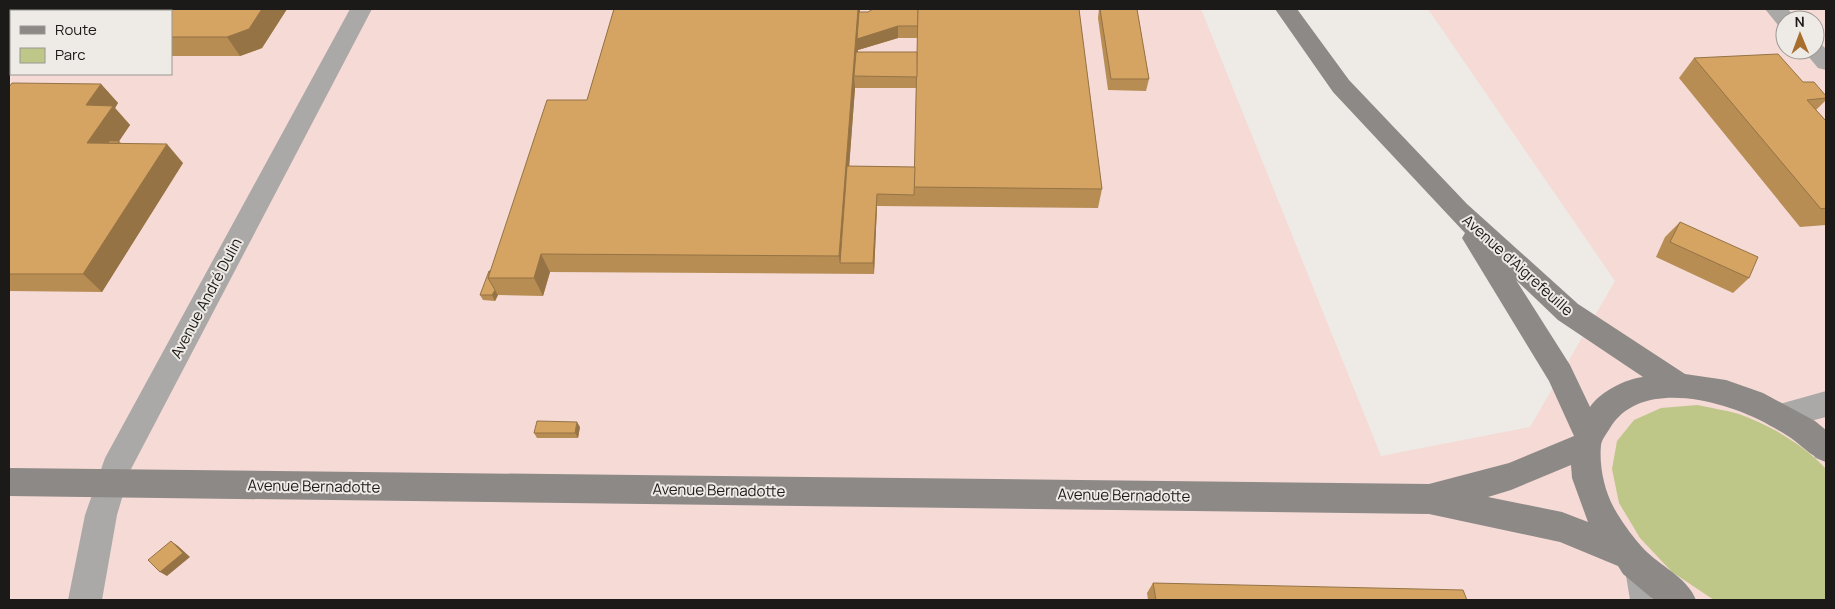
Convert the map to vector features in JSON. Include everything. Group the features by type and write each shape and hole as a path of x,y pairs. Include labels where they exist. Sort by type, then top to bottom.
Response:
{"street":[{"name":"Avenue André Dulin","path":"85,600 101,515 116,468 361,9"},
{"name":"Avenue d'Aigrefeuille","path":"1286,9 1342,86 1458,211 1568,312 1679,385"},
{"name":"Avenue d'Aigrefeuille","path":"1458,211 1560,374 1588,441"},
{"path":"1678,600 1631,559 1601,516 1587,478 1588,441 1607,407 1638,390 1679,385 1726,393 1753,402 1780,416 1804,430 1826,448"},
{"path":"1780,416 1826,404"},
{"name":"Avenue Bernadotte","path":"1429,499 1512,476 1588,441"},
{"name":"Avenue Bernadotte","path":"9,482 1429,499 1562,527 1631,559"}],"lane":[{"path":"1631,559 1641,600"}],"shaded area":[{"path":"9,9 1201,9 1381,456 1530,427 1615,281 1428,9 1826,9 1826,600 9,600"}],"green space":[{"path":"1697,405 1739,414 1763,424 1797,444 1826,469 1826,600 1714,600 1672,572 1640,538 1619,503 1612,469 1617,441 1634,420 1661,408"}],"building":[{"path":"262,9 249,29 227,37 172,37 172,10 99,10"},
{"path":"614,9 858,9 839,256 541,254 534,278 488,278 547,100 587,100"},
{"path":"873,9 918,9 918,26 898,26 857,39 859,12 868,12"},
{"path":"918,9 1079,9 1102,189 914,187"},
{"path":"1100,9 1137,9 1149,79 1111,79"},
{"path":"856,52 917,52 917,77 854,76"},
{"path":"1775,54 1775,60 1783,60 1803,82 1814,82 1826,96 1826,98 1807,100 1826,121 1826,208 1821,209 1694,58"},
{"path":"12,83 101,84 86,105 113,106 87,143 167,144 83,274 9,274 9,87"},
{"path":"109,141 119,141 118,143 108,143"},
{"path":"847,166 915,167 914,195 877,194 873,263 840,263"},
{"path":"1680,222 1758,257 1749,278 1670,242"},
{"path":"489,271 488,278 495,290 492,295 480,295"},
{"path":"537,421 577,422 575,433 534,433"},
{"path":"171,541 183,553 160,572 148,560"},
{"path":"1153,583 1463,590 1467,600 1156,600"}]}
